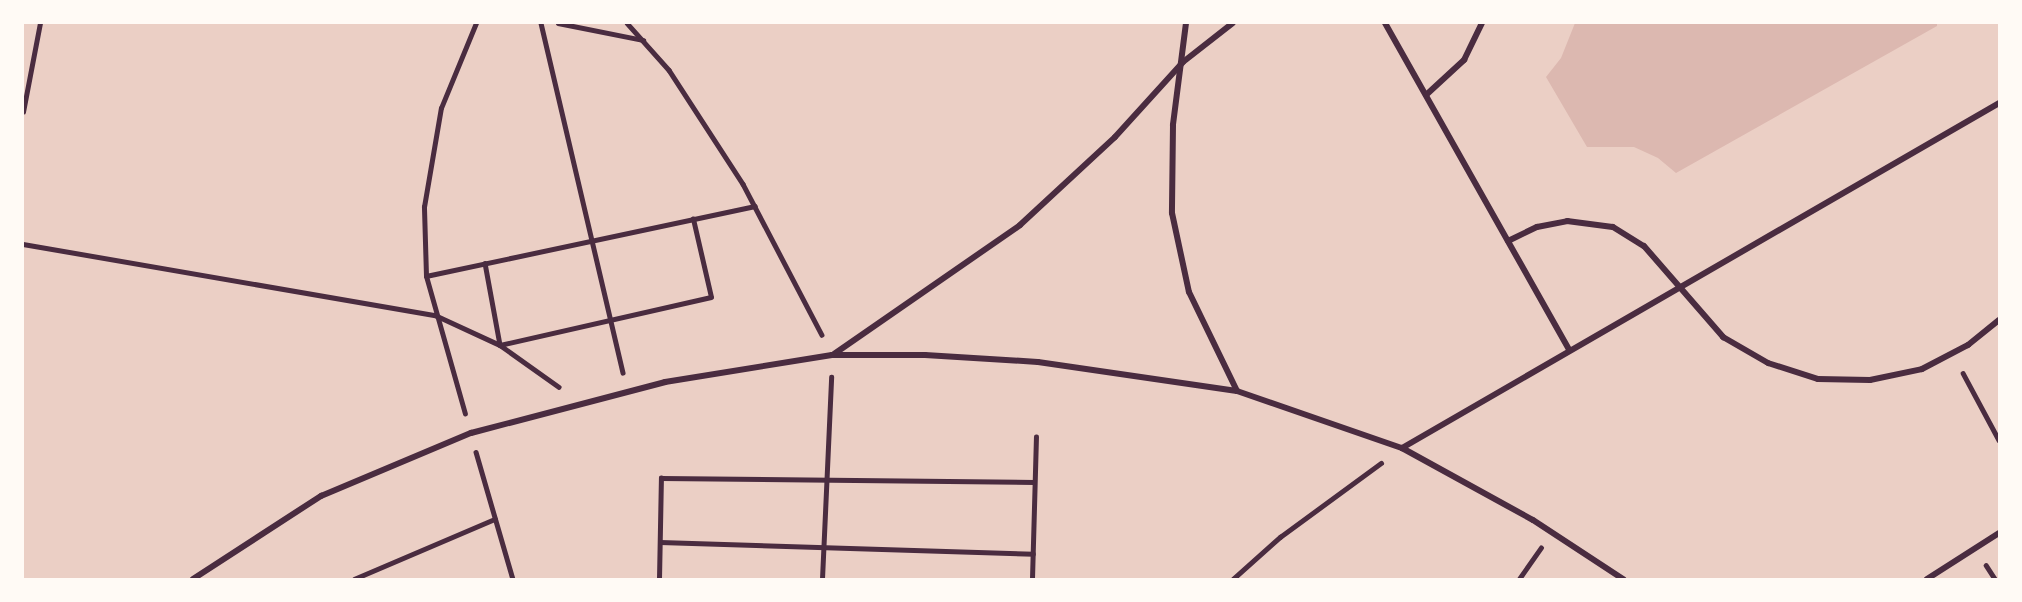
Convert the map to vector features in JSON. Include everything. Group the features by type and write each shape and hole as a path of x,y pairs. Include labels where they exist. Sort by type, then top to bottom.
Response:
{"street":[{"path":"1186,23 1173,125 1172,213 1189,292 1237,391"},
{"path":"832,355 1020,225 1090,162 1183,62 1233,23"},
{"path":"1385,23 1569,349"},
{"path":"1426,95 1464,60 1482,23"},
{"path":"1402,448 1569,349 1999,103"},
{"path":"1508,241 1550,224 1599,223 1644,246 1723,337 1752,356 1801,375 1853,381 1888,378 1954,355 1999,320"},
{"path":"193,579 321,496 471,433 627,391 832,355 1038,362 1237,391 1402,448 1552,532 1623,579"},
{"path":"1927,579 1999,533"}],"path":[{"path":"23,112 40,23"},
{"path":"476,23 450,78 428,171 426,276 435,316 513,579"},
{"path":"541,23 627,391"},
{"path":"558,23 644,40"},
{"path":"627,23 669,70 755,206 832,355 822,579"},
{"path":"426,276 755,206"},
{"path":"499,345 711,297 693,219"},
{"path":"23,244 435,316 499,345 547,376 573,404"},
{"path":"485,263 499,345"},
{"path":"1954,355 1999,440"},
{"path":"1032,579 1036,437"},
{"path":"1233,579 1280,537 1402,448"},
{"path":"659,579 661,478 1034,482"},
{"path":"354,579 495,519"},
{"path":"1519,579 1552,532"},
{"path":"660,542 1033,554"}],"shaded area":[{"path":"23,23 1999,23 1999,579 23,579"},
{"path":"1575,23 1937,23 1937,26 1676,173 1658,158 1634,147 1587,147 1546,77 1561,58"}]}
